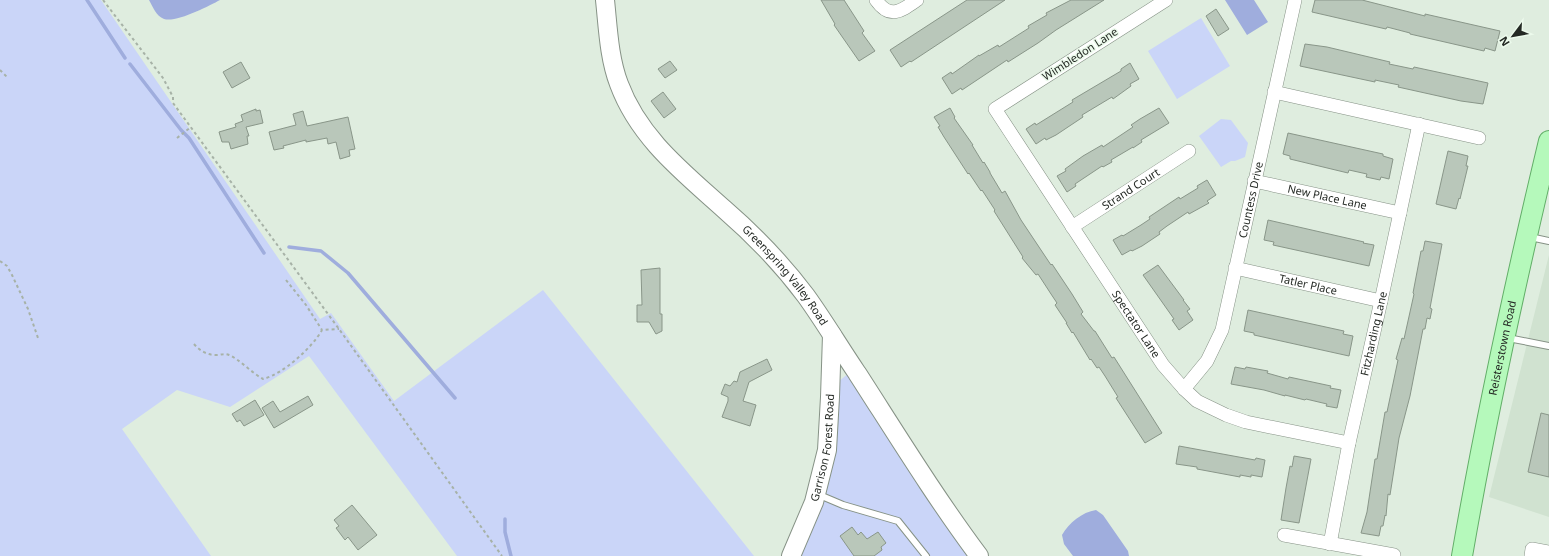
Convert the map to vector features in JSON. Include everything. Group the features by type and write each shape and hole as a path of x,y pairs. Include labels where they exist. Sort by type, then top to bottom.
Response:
{"main road":[{"name":"Greenspring Valley Road","path":"604,0 612,59 619,83 628,105 637,120 672,163 746,229 773,256 799,288 832,335 917,466 979,556"},
{"name":"Reisterstown Road","path":"1462,556 1474,483 1504,337 1549,141"},
{"name":"Garrison Forest Road","path":"791,556 816,494 827,450 832,335"}],"street":[{"path":"876,0 886,11 894,13 917,0"},
{"name":"Wimbledon Lane","path":"995,109 1166,0"},
{"name":"Countess Drive","path":"1184,389 1200,371 1222,330 1254,181 1296,0"},
{"path":"1274,92 1479,138"},
{"name":"Spectator Lane","path":"995,109 1163,365 1184,389 1197,401 1211,409 1239,419 1349,443"},
{"name":"Fitzharding Lane","path":"1330,544 1349,443 1419,124"},
{"name":"Strand Court","path":"1072,226 1189,151"},
{"name":"New Place Lane","path":"1254,181 1400,213"},
{"name":"Tatler Place","path":"1235,268 1381,301"},
{"path":"1284,535 1394,555"},
{"path":"1531,556 1532,549 1549,552"}],"lane":[{"path":"1526,236 1549,241"},
{"path":"1504,337 1549,346"},
{"path":"816,494 843,505 898,521 926,556"}],"path":[{"path":"103,0 163,78 173,96 173,102 339,329 502,556"},
{"path":"0,70 7,77"},
{"path":"177,138 191,127"},
{"path":"0,261 7,266 12,275 28,309 38,338"},
{"path":"286,280 306,304 322,330"},
{"path":"322,330 339,329"},
{"path":"194,344 200,351 216,355 227,354 263,379 274,376 309,348 322,330"}],"shaded area":[{"path":"0,0 101,0 320,319 331,313 394,401 543,290 754,556 457,556 309,356 230,407 177,390 122,429 211,556 0,556"},
{"path":"149,0 220,0 192,13 169,20 159,16"},
{"path":"1225,0 1254,0 1268,22 1247,35"},
{"path":"1201,18 1230,66 1177,99 1148,51"},
{"path":"1221,119 1231,120 1248,143 1245,157 1231,161 1221,167 1199,136"},
{"path":"1549,255 1549,517 1489,497"},
{"path":"849,373 971,556 797,556 838,382"},
{"path":"1096,510 1103,515 1128,551 1129,556 1073,556 1064,544 1062,535 1068,526 1086,513"}],"building":[{"path":"821,0 844,0 864,31 862,33 875,51 859,61 834,25 835,24"},
{"path":"967,0 1005,0 911,62 910,61 901,67 890,50"},
{"path":"1071,0 1104,0 1008,62 1007,60 962,90 961,88 952,94 942,78 951,72 952,74 979,55 998,45 999,47 1029,28 1028,26 1047,15 1046,13"},
{"path":"1315,0 1362,0 1425,16 1425,14 1500,31 1495,51 1485,48 1484,51 1410,34 1387,27 1386,29 1312,12"},
{"path":"1216,9 1229,29 1218,36 1206,16"},
{"path":"1305,44 1327,47 1390,62 1389,64 1413,69 1414,67 1488,83 1483,104 1461,101 1398,87 1399,85 1375,80 1375,82 1300,66"},
{"path":"670,61 677,70 665,78 658,69"},
{"path":"241,62 250,78 232,88 223,72"},
{"path":"1130,63 1139,79 1130,84 1131,86 1113,99 1112,97 1082,115 1083,117 1056,135 1046,140 1045,138 1036,144 1026,129 1035,123 1036,125 1073,102 1072,100 1121,71 1121,69"},
{"path":"663,92 676,109 664,118 651,101"},
{"path":"950,108 955,117 954,118 973,145 983,163 984,162 1002,193 1005,191 1021,220 1072,294 1083,312 1081,314 1095,331 1112,358 1114,357 1162,433 1145,443 1116,398 1118,397 1105,376 1099,367 1097,368 1091,359 1090,360 1073,332 1072,333 1055,305 1057,303 1038,274 1036,275 1022,258 1023,257 994,211 995,210 982,190 981,191 969,173 968,174 938,127 940,126 934,117"},
{"path":"1159,108 1169,123 1141,140 1142,142 1133,148 1111,160 1112,162 1103,167 1102,166 1075,184 1076,186 1067,192 1057,176 1066,171 1065,169 1083,156 1102,145 1103,147 1133,127 1131,125"},
{"path":"256,109 256,111 260,110 263,123 246,127 249,136 247,136 248,144 231,149 229,142 222,142 219,132 236,127 235,124 243,121 241,115"},
{"path":"303,111 307,126 348,117 355,149 349,150 350,156 340,159 336,142 328,144 327,138 306,142 306,140 274,150 269,132 296,125 293,114"},
{"path":"1288,133 1383,154 1383,156 1393,159 1389,179 1381,177 1380,180 1366,177 1367,174 1349,170 1348,173 1290,159 1290,156 1283,154"},
{"path":"1448,151 1468,156 1466,166 1468,166 1456,209 1436,204"},
{"path":"1207,180 1216,195 1207,201 1209,203 1189,214 1188,212 1167,226 1159,232 1160,234 1142,246 1122,255 1113,240 1141,225 1150,219 1149,217 1179,197 1180,199 1198,188 1197,186"},
{"path":"1268,220 1374,245 1369,266 1273,245 1274,242 1264,240"},
{"path":"1425,241 1442,244 1430,308 1432,309 1430,319 1427,318 1425,329 1423,329 1410,396 1399,438 1390,495 1388,494 1386,516 1385,515 1383,526 1381,526 1379,536 1361,533 1367,512 1375,459 1377,459 1385,412 1387,412 1398,360 1396,359 1402,338 1404,339 1414,294 1421,251 1423,251"},
{"path":"1158,265 1190,309 1187,311 1193,320 1179,330 1172,320 1174,319 1143,275"},
{"path":"660,268 660,314 662,314 662,331 656,334 649,322 637,322 637,305 642,305 641,270"},
{"path":"1248,310 1344,331 1343,334 1353,336 1349,356 1254,335 1254,333 1244,331"},
{"path":"767,359 772,370 749,382 743,401 756,405 750,426 722,417 728,401 728,397 721,394 725,384 730,386 734,381 737,382 740,372"},
{"path":"1235,367 1245,369 1246,367 1268,371 1267,373 1288,379 1289,377 1331,386 1330,388 1341,390 1337,408 1306,399 1231,384"},
{"path":"308,396 313,405 274,428 262,408 273,401 280,412"},
{"path":"255,400 264,415 244,426 240,420 237,422 232,414"},
{"path":"1541,413 1549,415 1549,477 1528,472"},
{"path":"1179,446 1255,460 1256,458 1265,460 1262,477 1240,475 1240,477 1197,469 1197,467 1176,464"},
{"path":"1294,456 1311,459 1299,523 1281,520 1290,466 1292,467"},
{"path":"352,505 377,535 358,550 348,537 345,540 336,528 339,526 334,520"},
{"path":"852,527 858,535 861,532 867,539 878,532 886,543 881,547 882,550 874,556 854,556 840,536"}],"waterway":[{"path":"87,0 125,58"},
{"path":"130,64 181,130 189,138 264,253"},
{"path":"289,247 321,251 348,273 455,398"},
{"path":"505,519 505,532 511,556"}]}
